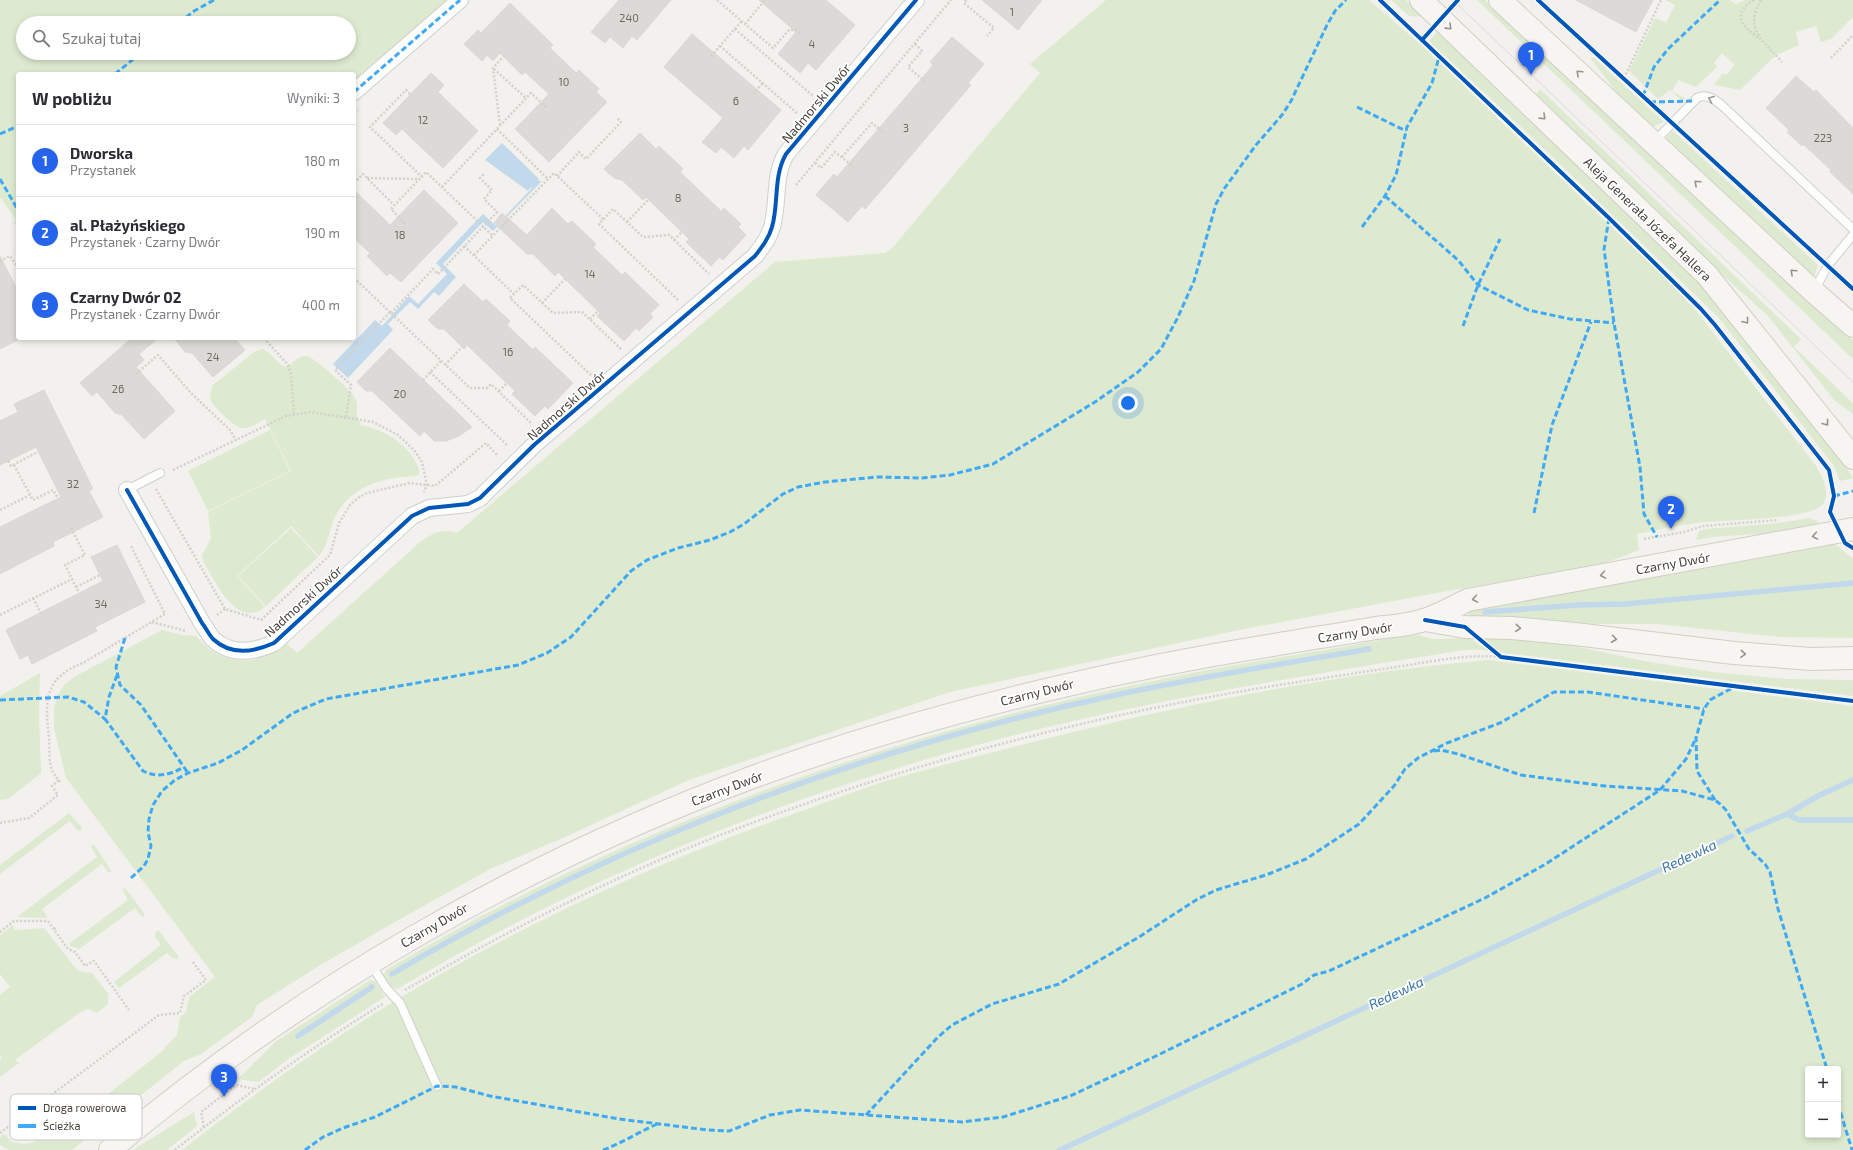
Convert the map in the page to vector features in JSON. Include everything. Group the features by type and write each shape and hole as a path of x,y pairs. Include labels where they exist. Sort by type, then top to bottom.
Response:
{"main road":[{"name":"Aleja Generała Józefa Hallera","path":"1421,0 1707,275 1853,458"},
{"path":"1500,0 1814,292 1853,326"},
{"name":"Czarny Dwór","path":"142,1123 214,1068 285,1018 370,962 491,894 568,856 696,799 755,776 837,748 974,708 1121,672 1235,651 1425,620 1468,600 1853,529"},
{"name":"Czarny Dwór","path":"1425,620 1464,627 1512,628 1575,634 1734,653 1812,659 1853,658"},
{"name":"Czarny Dwór","path":"110,1150 122,1140"}],"street":[{"path":"356,90 460,0"},
{"name":"Nadmorski Dwór","path":"127,490 202,624 213,639 223,646 235,651 262,649 274,643 412,516 429,508 468,504 480,498 534,445 755,256 763,246 773,225 777,180 781,163 786,154 916,0"}],"lane":[{"path":"1654,143 1692,102 1701,96 1706,96 1716,100 1853,229"},
{"path":"1814,292 1828,265 1853,235"},
{"path":"127,490 160,473"},
{"path":"370,962 386,988 400,1003 437,1086"}],"path":[{"path":"717,0 773,48 789,30 796,30 801,34"},
{"path":"745,24 765,0"},
{"path":"795,186 951,0"},
{"path":"966,0 964,2 994,28 987,36"},
{"path":"1624,78 1661,0"},
{"path":"1754,0 1744,9 1740,15 1740,20 1744,26 1762,40 1782,62"},
{"path":"1761,0 1753,17 1755,27 1762,40"},
{"path":"711,56 742,21"},
{"path":"735,29 810,93"},
{"path":"1831,58 1853,34"},
{"path":"915,44 922,51 908,66 927,83"},
{"path":"720,46 795,110"},
{"path":"500,126 493,68 503,56"},
{"path":"493,68 526,98"},
{"path":"753,94 763,83"},
{"path":"410,94 406,90 370,127 421,178"},
{"path":"442,187 531,93 547,108"},
{"path":"557,176 579,152 586,159 621,122 617,118"},
{"path":"842,157 872,123 884,133"},
{"path":"496,129 548,179"},
{"path":"815,162 821,168 835,152 854,168"},
{"path":"405,223 390,209 426,172 493,236"},
{"path":"346,418 351,385 334,370 433,269 438,274 497,212 484,199 492,190 480,178 485,173"},
{"path":"474,255 554,173 604,219"},
{"path":"356,181 363,174 394,205"},
{"path":"367,178 421,178"},
{"path":"627,222 648,200"},
{"path":"683,305 599,224 613,209 643,237 669,235 701,266"},
{"path":"674,240 682,232"},
{"path":"464,246 514,294"},
{"path":"0,261 10,256 16,265"},
{"path":"542,303 565,279"},
{"path":"356,280 470,388 487,388 491,384 525,417"},
{"path":"596,379 510,298 523,285 552,313 582,312 614,342"},
{"path":"590,319 598,311"},
{"path":"266,340 288,365 291,374 294,414"},
{"path":"445,365 462,347"},
{"path":"136,374 158,355 191,393 230,430 236,440"},
{"path":"423,380 441,361"},
{"path":"430,372 513,450"},
{"path":"499,391 507,383"},
{"path":"160,473 172,471 286,416 311,412 373,422 398,435 414,450 422,462 427,484 422,498 422,510"},
{"path":"150,478 224,610 261,620 330,555 339,523 350,505 367,492 410,483 435,486 486,444 502,460"},
{"path":"14,465 38,452"},
{"path":"8,461 11,466 14,465 32,500 53,490 58,498"},
{"path":"0,510 30,495"},
{"path":"1644,539 1684,532 1703,526 1784,519"},
{"path":"71,528 85,555 65,565 79,593"},
{"path":"0,823 29,818 58,795 52,786 60,781 52,771 46,711 52,687 59,677 70,668 83,663 165,614 131,546"},
{"path":"76,587 100,575"},
{"path":"0,615 72,578"},
{"path":"33,598 41,613"},
{"path":"1495,652 1501,656"},
{"path":"175,1150 254,1089 311,1049 394,997 474,950 548,912 621,878 720,835 888,775 1035,735 1182,703 1276,685 1468,655 1501,656"},
{"path":"0,932 14,921 48,921 68,949 75,952 85,966 94,961 98,964 130,1010"},
{"path":"53,1094 159,1015 180,1013 184,996 206,980 192,962"},
{"path":"204,1127 201,1112 236,1085 254,1089"},
{"path":"0,1133 10,1126"}],"green space":[{"path":"0,0 448,0 356,78 356,72 16,72 16,220 0,197"},
{"path":"1106,0 1369,0 1419,43 1664,277 1698,313 1816,466 1825,485 1825,501 1814,510 1800,514 1690,524 1637,534 1639,550 1600,565 1447,591 1239,630 950,692 689,780 563,838 492,868 322,964 257,1005 252,1017 201,1054 184,1061 142,1094 108,1094 160,1053 177,1035 180,1017 186,1012 189,997 215,977 66,778 54,728 54,707 58,695 64,685 74,677 162,630 182,635 196,636 210,650 227,658 236,660 255,659 268,655 287,644 297,653 420,542 429,536 442,531 457,533 775,262 885,253 892,248 1040,73 1030,64"},
{"path":"1391,0 1406,0 1423,17 1409,16"},
{"path":"1477,0 1485,0 1853,340 1853,359"},
{"path":"1665,0 1729,0 1736,4 1745,0 1853,0 1853,17 1831,39 1821,42 1816,26 1796,32 1799,45 1776,55 1740,90 1714,85 1723,73 1726,75 1735,65 1722,53 1714,63 1717,67 1696,87 1678,80 1672,91 1686,99 1681,100 1670,90 1658,99 1629,71 1655,18 1666,23 1675,5"},
{"path":"1438,31 1712,295 1844,464 1853,478 1840,481 1834,466 1719,318 1538,143 1429,41"},
{"path":"1593,57 1664,122 1654,126 1648,123 1621,98 1591,59"},
{"path":"1540,89 1801,339 1794,347 1853,403 1853,414 1835,401 1768,316 1716,269 1536,94"},
{"path":"1673,131 1818,265 1814,277 1667,140 1666,138"},
{"path":"262,349 268,352 285,367 298,358 304,356 307,356 317,362 340,382 355,398 357,405 357,416 361,425 389,435 397,441 411,454 420,472 415,476 379,482 358,491 341,508 334,519 326,543 319,556 291,526 237,576 265,607 255,612 245,612 236,608 228,600 214,581 204,563 202,556 211,538 208,512 291,471 265,419 248,428 239,427 225,417 216,408 211,401 210,395 213,385 254,352"},
{"path":"270,430 290,471 208,511 188,471"},
{"path":"1809,518 1817,521 1820,525 1773,533 1712,537 1696,540 1699,531 1706,529 1779,523"},
{"path":"291,528 318,557 266,606 238,576"},
{"path":"1834,543 1853,559 1853,638 1780,637 1657,624 1597,624 1469,617 1468,614 1472,611 1758,559"},
{"path":"1419,635 1432,639 1470,638 1489,651 1455,651 1201,694 1043,728 939,756 888,771 761,814 636,865 455,955 397,989 391,986 384,975 386,970 482,916 579,868 678,824 778,785 880,751 984,721 1090,695 1197,672 1381,640"},
{"path":"1482,635 1565,644 1644,661 1712,672 1786,679 1853,680 1853,696 1505,653 1496,650 1482,639"},
{"path":"1488,660 1853,706 1853,1150 182,1150 265,1087 351,1028 410,992 503,940 598,893 647,871 746,831 890,780 1096,726 1259,692 1396,670"},
{"path":"40,673 39,715 41,773 8,799 0,800 0,696"},
{"path":"69,813 82,828 81,830 78,831 70,821 0,874 0,865"},
{"path":"92,845 95,846 112,872 108,872 102,864 42,909 48,918 17,917 97,857 91,847"},
{"path":"123,888 126,889 144,913 144,916 142,917 135,908 79,949 70,946 69,944 128,900"},
{"path":"13,925 14,930 44,928 78,971 92,973 108,994 108,1004 97,1013 88,1009 79,1013 15,1060 19,1063 0,1077 0,1060 2,1058 0,1055 0,995 10,987 0,974 0,935"},
{"path":"156,931 159,931 179,957 177,959 172,958 167,953 119,988 114,982 161,945 155,936"},
{"path":"370,980 375,981 385,997 290,1058 258,1082 238,1079 275,1042"},
{"path":"194,1112 197,1126 167,1150 133,1150"},
{"path":"4,1134 12,1142 23,1144 32,1143 38,1140 85,1140 72,1150 9,1150 0,1145 0,1137"}],"water":[{"path":"502,143 539,179 538,181 542,181 493,231 483,222 443,264 456,277 439,296 434,292 418,309 410,302 388,324 393,330 348,378 333,364 375,320 382,326 409,296 418,304 447,274 436,263 483,214 496,226 532,188 531,187 528,191 485,160"}],"building":[{"path":"619,0 671,0 637,40 632,36 623,48 610,37 605,43 591,32"},
{"path":"759,0 826,0 855,25 816,70 808,63 800,73 778,54 796,32"},
{"path":"982,0 1042,0 1018,30"},
{"path":"1576,0 1653,0 1636,32"},
{"path":"510,3 553,45 550,48 576,73 579,70 599,89 596,92 607,102 549,162 515,129 549,94 525,72 522,75 500,53 493,61 487,55 482,61 464,44 478,30 481,33"},
{"path":"692,34 781,110 748,150 744,146 734,158 721,147 716,153 702,142 723,118 664,67"},
{"path":"952,37 984,64 968,83 971,85 865,209 862,206 848,222 816,195 834,174 837,177 924,76 933,65 930,62"},
{"path":"431,73 444,85 438,92 478,131 443,168 402,129 396,135 383,123"},
{"path":"1796,76 1814,92 1816,90 1853,128 1853,194 1830,172 1831,170 1803,144 1802,146 1787,132 1789,130 1766,108"},
{"path":"640,133 656,149 659,146 683,169 680,172 721,211 724,208 741,224 738,227 746,235 723,260 719,257 711,266 686,242 689,239 646,197 643,200 622,180 614,178 604,169"},
{"path":"424,190 458,223 401,282 390,273 387,276 367,256 370,253 356,240 356,192 390,225"},
{"path":"552,208 568,224 572,221 596,244 593,247 622,275 625,272 659,305 650,314 653,317 639,331 636,328 624,341 597,316 600,313 558,272 555,276 533,254 527,254 494,223 502,213 527,235"},
{"path":"0,256 16,287 16,340 18,340 0,349"},
{"path":"464,284 483,302 486,299 510,321 507,325 533,350 535,347 573,383 548,409 545,406 535,416 512,394 515,391 467,345 464,349 444,329 438,329 428,320"},
{"path":"130,340 156,340 139,354 144,360 136,367 175,411 144,439 122,415 115,413 97,392 92,396 80,383"},
{"path":"176,340 236,340 245,350 213,377 192,353 185,352"},
{"path":"390,348 472,427 459,436 446,441 434,441 424,431 420,436 372,391 366,391 357,382"},
{"path":"44,390 93,489 89,491 103,517 53,542 54,546 0,574 0,527 61,497 36,447 0,465 0,421 18,412 14,404"},
{"path":"117,545 145,602 95,627 97,631 32,664 28,655 20,659 6,630 103,581 91,557"}],"waterway":[{"path":"1485,612 1578,605 1625,604 1853,583"},
{"path":"392,974 476,927 562,883 649,843 738,807 829,774 920,745 1013,719 1107,697 1205,677 1369,649"},
{"name":"Redewka","path":"1747,831 1787,814 1818,796 1853,780"},
{"path":"1787,814 1799,820 1853,820"},
{"name":"Redewka","path":"1060,1150 1732,836"},
{"path":"298,1036 372,987"}],"tram line":[{"path":"1453,0 1853,382"}],"marked path":[{"path":"188,16 214,0"},
{"path":"356,90 460,0"},
{"path":"131,878 144,866 148,859 151,846 148,832 149,819 153,805 162,791 175,780 188,773 218,763 242,750 293,713 326,699 518,665 547,653 571,637 631,571 647,560 678,548 710,540 730,532 744,524 783,494 798,487 825,482 877,477 922,478 950,475 993,464 1095,402 1138,372 1161,349 1178,317 1194,281 1216,204 1224,189 1256,145 1282,115 1291,101 1327,25 1335,11 1346,0"},
{"path":"1643,96 1654,67 1668,49 1720,0"},
{"path":"1362,227 1385,196 1396,175 1407,127 1432,83 1439,57"},
{"path":"117,72 132,60"},
{"path":"1650,102 1694,101"},
{"path":"1357,107 1406,131"},
{"path":"0,134 16,127"},
{"path":"0,179 16,207"},
{"path":"1385,196 1458,260 1478,285 1528,310 1570,319 1614,323"},
{"path":"1609,218 1604,249 1614,323 1640,467 1644,514 1657,537"},
{"path":"1463,326 1478,285 1500,239"},
{"path":"1534,513 1552,425 1591,322"},
{"path":"1834,496 1853,491"},
{"path":"125,638 116,667 120,685 141,705 188,773"},
{"path":"117,675 109,697 105,719 143,771 164,775 184,767"},
{"path":"1715,800 1697,771 1696,738 1704,709 1710,700 1734,687"},
{"path":"866,1115 938,1037 952,1025 992,1004 1059,984 1139,937 1196,900 1216,890 1266,875 1306,859 1359,824 1394,786 1405,769 1418,758 1447,743 1500,723 1554,692 1588,692 1704,709"},
{"path":"0,700 68,697 84,702 105,719"},
{"path":"305,1150 323,1137 343,1128 375,1117 437,1086 456,1087 490,1096 619,1119 708,1130 729,1131 770,1115 800,1110 962,1122 1003,1117 1070,1096 1156,1056 1302,984 1314,975 1329,971 1485,898 1544,865 1660,790 1686,759 1696,738"},
{"path":"1434,751 1441,750 1458,754 1521,775 1605,786 1682,791 1715,800 1720,804 1726,810 1749,849 1765,864 1770,872 1778,909 1826,1066"},
{"path":"1841,1114 1852,1150"},
{"path":"603,1150 657,1124"}],"cycle path":[{"path":"127,490 210,636 227,648 243,651 259,649 274,643 412,516 429,508 468,504 480,498 534,445 755,256 763,246 771,231 774,218 779,172 786,154 916,0"},
{"path":"1380,0 1609,218 1701,309 1715,325 1829,470 1834,496 1830,512 1845,543 1853,548"},
{"path":"1422,40 1458,0"},
{"path":"1538,0 1853,289"},
{"path":"1425,620 1465,627 1501,657 1853,701"}],"place":[{"name":"Dworska","path":"1531,75"},
{"name":"al. Płażyńskiego","path":"1671,529"},
{"name":"Czarny Dwór 02","path":"224,1097"}]}
